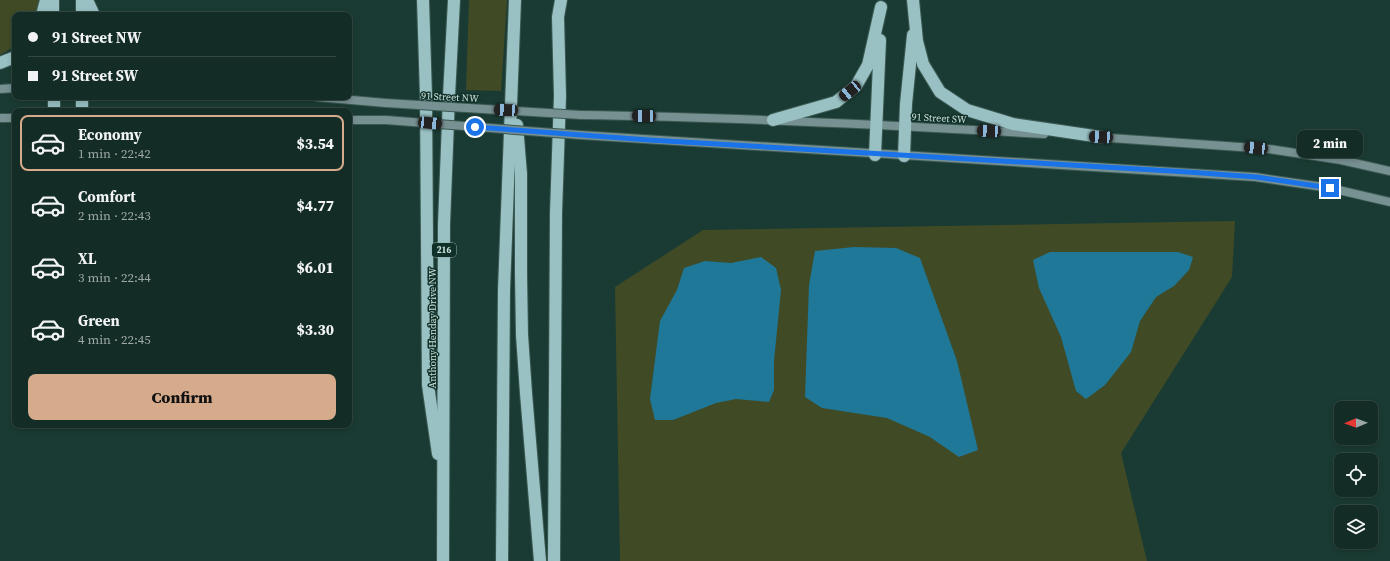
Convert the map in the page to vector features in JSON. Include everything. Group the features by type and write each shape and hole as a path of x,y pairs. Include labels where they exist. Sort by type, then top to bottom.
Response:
{"highway":[{"path":"43,12 46,0"},
{"path":"53,0 53,12"},
{"path":"82,0 82,12"},
{"path":"87,0 93,12"},
{"path":"423,0 428,385 444,501"},
{"name":"Anthony Henday Drive NW","path":"443,561 444,224 454,0"},
{"path":"502,561 504,290 515,0"},
{"path":"554,561 556,212 560,96 558,18 561,0"},
{"path":"904,156 904,127 913,33 913,0"},
{"path":"913,0 922,64 940,92 967,110 1013,124 1101,137"},
{"path":"773,120 836,102 856,86 868,65 881,4"},
{"path":"875,154 881,4"},
{"path":"0,63 12,57"},
{"path":"512,68 521,174 523,350 540,561"}],"main road":[{"path":"0,89 12,88"},
{"name":"91 Street NW","path":"352,100 582,115"},
{"name":"91 Street SW","path":"582,115 676,116 773,120 1101,137 1269,149 1335,158 1390,171"},
{"path":"0,118 12,118"},
{"path":"352,120 386,120 580,135 1256,177 1330,188 1390,202"}],"green space":[{"path":"0,0 40,0 37,12 12,12 12,48 0,55"},
{"path":"469,0 507,0 501,91 466,90"},
{"path":"1235,221 1232,277 1121,453 1147,561 620,561 615,287 703,230"}],"water":[{"path":"854,247 896,248 920,258 957,361 978,450 959,457 930,437 887,418 822,408 805,397 809,285 815,251"},
{"path":"1050,252 1178,252 1193,257 1189,270 1174,286 1156,297 1140,321 1131,352 1105,385 1086,399 1076,391 1061,337 1039,288 1033,260"},
{"path":"761,257 776,268 781,290 774,361 774,390 769,402 736,399 716,403 673,420 655,420 650,399 660,321 677,290 684,268 705,261 731,263"}],"route":[{"path":"475,127 649,140 1188,172 1256,177 1330,188"}]}
